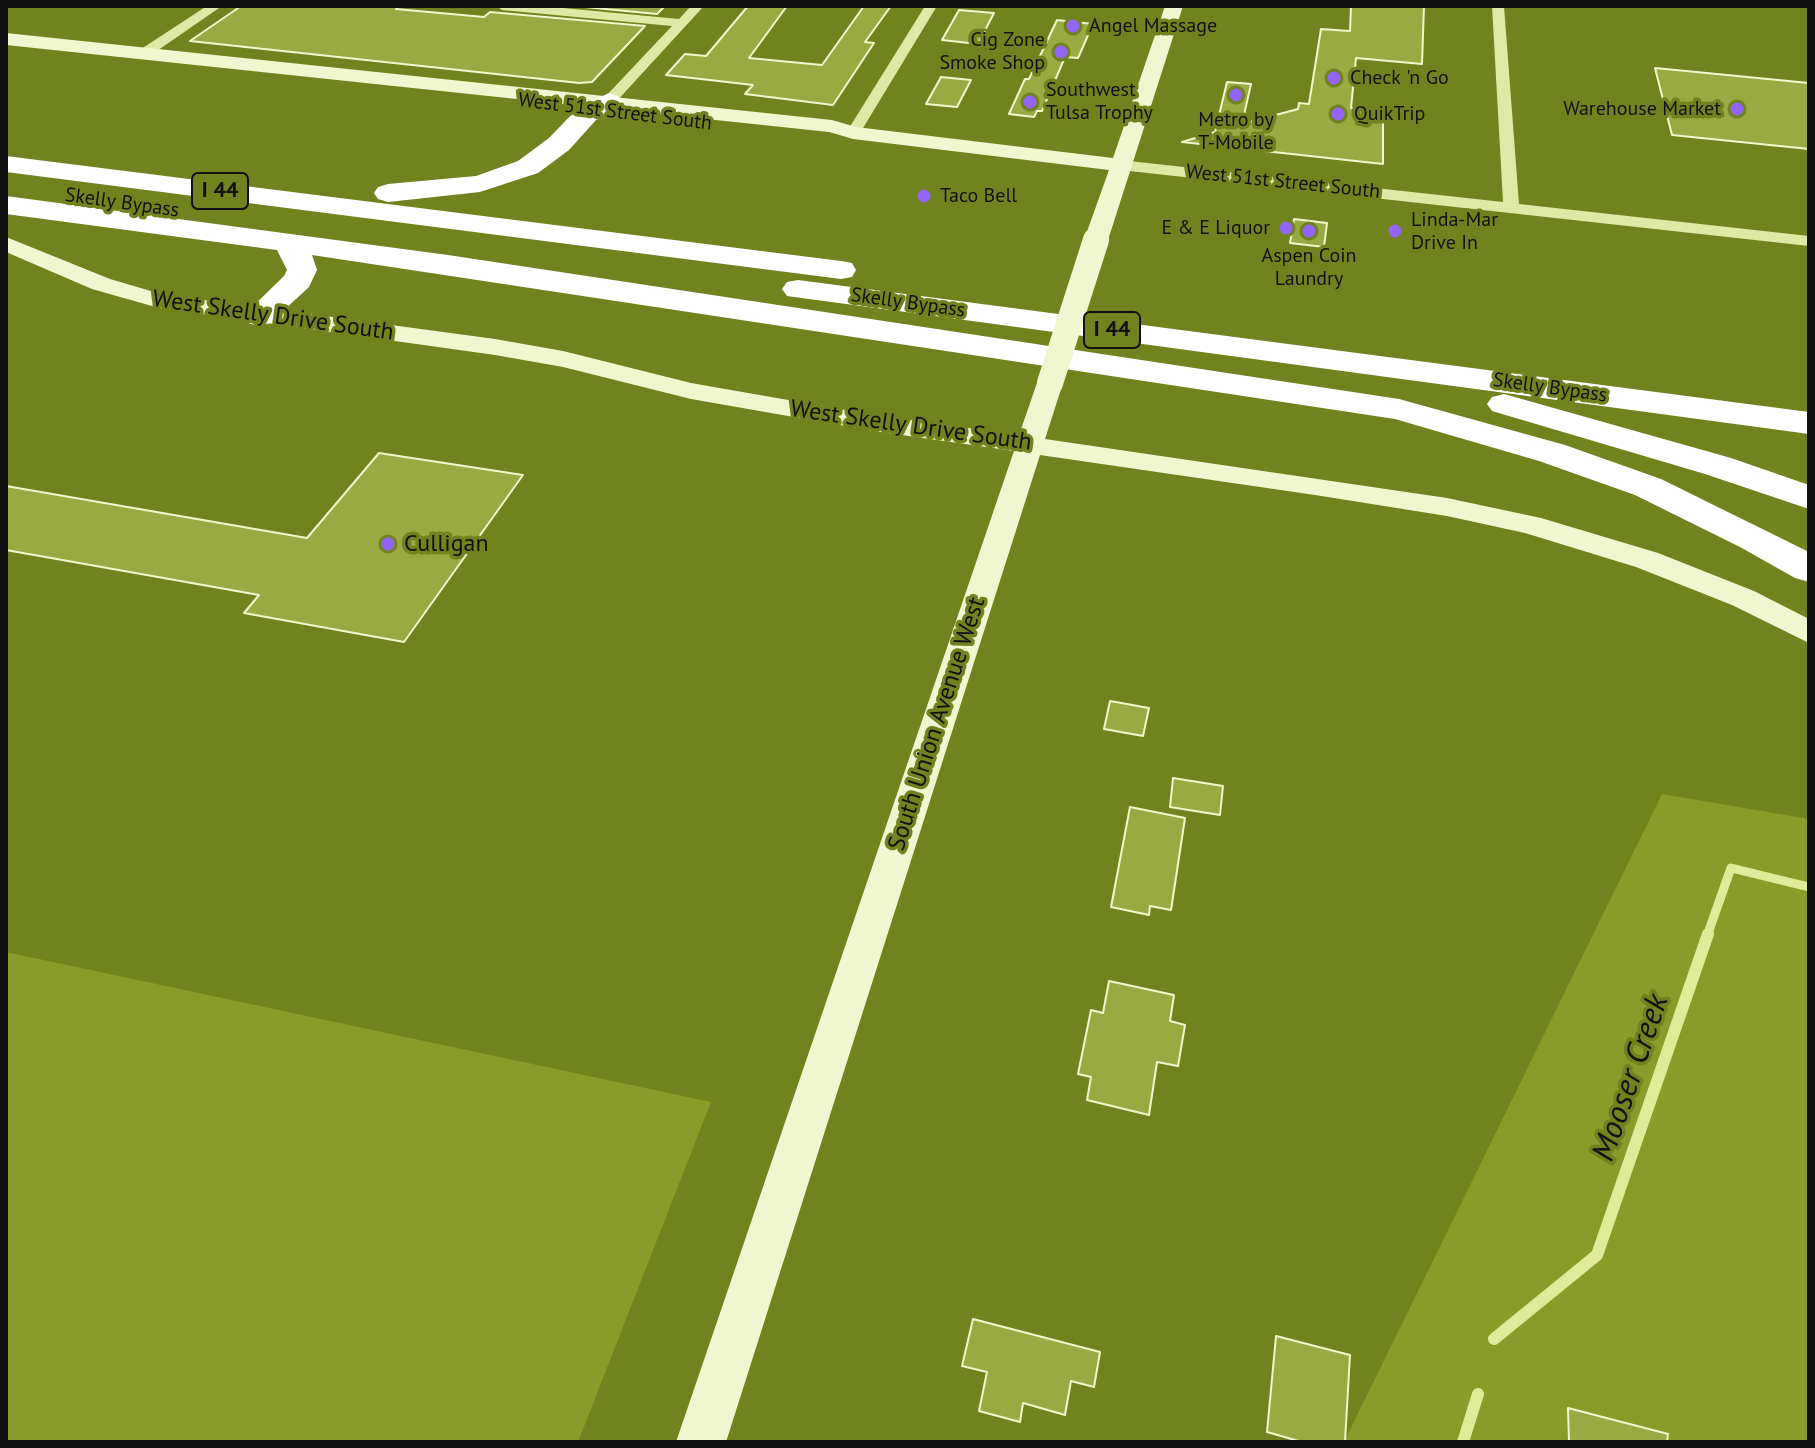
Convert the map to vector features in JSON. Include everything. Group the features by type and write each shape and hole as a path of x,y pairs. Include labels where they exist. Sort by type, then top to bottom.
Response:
{"highway":[{"path":"6,148 377,194 480,184 528,167 559,144 587,114 604,105"},
{"name":"Skelly Bypass","path":"6,164 1809,395"},
{"name":"Skelly Bypass","path":"6,187 1809,423"},
{"path":"6,205 286,242 1399,409 1454,423 1648,487 1754,538 1809,569"},
{"path":"259,316 298,280 302,270 297,255 286,242"},
{"path":"1376,365 1718,466 1809,498"}],"street":[{"path":"143,54 216,6"},
{"path":"502,6 682,23"},
{"path":"604,105 698,6"},
{"path":"853,133 931,6"},
{"name":"South Union Avenue West","path":"701,1442 1174,6"},
{"path":"1498,6 1511,207"},
{"name":"West 51st Street South","path":"6,39 604,105 827,136 853,133 1809,241"},
{"name":"West Skelly Drive South","path":"6,244 101,284 144,297 259,316 495,347 563,359 691,391 874,423 1029,443 1418,502 1531,525 1647,560 1743,598 1809,632"}],"green space":[{"path":"1662,794 1809,819 1809,1442 1344,1442"},
{"path":"6,952 711,1102 578,1442 6,1442"}],"building":[{"path":"241,6 400,6 396,9 484,17 490,12 645,26 592,82 579,83 190,41"},
{"path":"574,6 665,6 657,14"},
{"path":"748,6 787,6 749,58 822,65 864,6 891,6 865,42 874,43 833,105 745,94 753,85 666,75 685,54 706,56"},
{"path":"1351,6 1424,6 1422,64 1356,58 1351,108 1383,111 1383,164 1182,142 1215,132 1227,82 1251,84 1242,124 1298,109 1299,103 1309,104 1321,29 1350,31"},
{"path":"959,10 994,13 978,44 942,40"},
{"path":"1057,20 1093,24 1078,58 1065,57 1042,111 1037,111 1034,117 1009,114 1025,79 1029,79"},
{"name":"Warehouse Market","path":"1655,68 1809,83 1809,149 1672,135"},
{"path":"941,77 971,80 957,107 926,104"},
{"path":"1294,219 1327,223 1324,247 1290,243"},
{"name":"Culligan","path":"379,453 523,475 404,642 244,613 259,595 6,550 6,486 307,538"},
{"path":"1110,701 1149,708 1143,736 1104,729"},
{"path":"1173,778 1223,786 1220,815 1170,807"},
{"path":"1130,807 1185,818 1171,910 1150,906 1149,915 1111,907"},
{"path":"1109,981 1174,995 1170,1021 1185,1025 1178,1066 1157,1062 1149,1115 1087,1100 1091,1077 1078,1074 1091,1010 1103,1013"},
{"path":"973,1319 1100,1352 1094,1387 1071,1381 1065,1415 1023,1403 1020,1422 979,1411 987,1372 962,1366"},
{"path":"1276,1336 1350,1355 1345,1442 1302,1442 1267,1432"},
{"path":"1568,1408 1668,1434 1667,1442 1569,1442"}],"waterway":[{"name":"Mooser Creek","path":"1707,936 1731,868 1809,887"},
{"name":"Mooser Creek","path":"1494,1339 1597,1255 1708,934"},
{"name":"Mooser Creek","path":"1463,1442 1478,1394"}],"place":[{"name":"Angel Massage","path":"1073,26"},
{"name":"Cig Zone Smoke Shop","path":"1061,52"},
{"name":"Check 'n Go","path":"1334,78"},
{"name":"Metro by T-Mobile","path":"1236,95"},
{"name":"Southwest Tulsa Trophy","path":"1030,102"},
{"name":"Warehouse Market","path":"1737,109"},
{"name":"QuikTrip","path":"1338,114"},
{"name":"Taco Bell","path":"924,196"},
{"name":"E & E Liquor","path":"1286,228"},
{"name":"Aspen Coin Laundry","path":"1309,231"},
{"name":"Linda-Mar Drive In","path":"1395,231"},
{"name":"Culligan","path":"388,544"}]}
